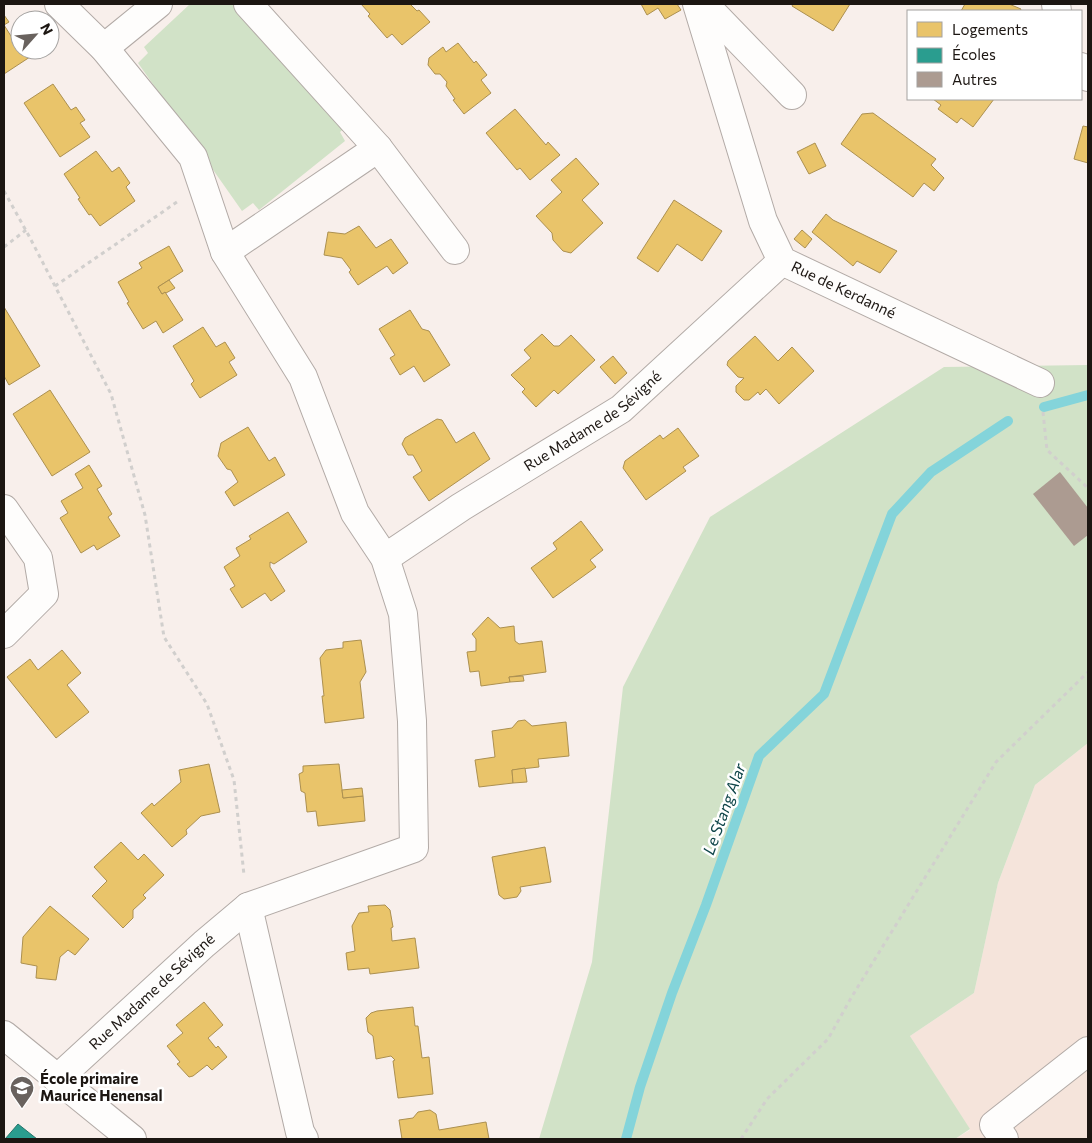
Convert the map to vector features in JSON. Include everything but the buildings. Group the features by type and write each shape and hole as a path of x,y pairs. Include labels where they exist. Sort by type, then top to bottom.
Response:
{"street":[{"name":"Rue Madame de Sévigné","path":"57,1079 204,944 248,907 414,848 412,722 404,614 385,558 355,513 304,377 225,252 192,157 104,48 59,4"},
{"path":"104,48 158,4"},
{"path":"248,4 378,148 455,250"},
{"name":"Rue de Kerdanné","path":"697,4 763,221 782,261 1040,383"},
{"path":"704,4 792,95"},
{"path":"225,252 378,148"},
{"name":"Rue Madame de Sévigné","path":"385,558 462,507 621,409 782,261"},
{"path":"4,509 38,558 44,594 4,634"},
{"path":"248,907 300,1132 304,1139"},
{"path":"4,1035 132,1139"},
{"path":"1004,1139 994,1125 1088,1051"}],"path":[{"path":"55,286 202,185"},
{"path":"4,191 111,394 145,515 164,637 207,704 234,780 248,907"},
{"path":"4,247 26,230"},
{"path":"1040,383 1047,450 1088,488"},
{"path":"741,1139 767,1099 828,1039 851,998 996,762 1088,672"}],"shaded area":[{"path":"1088,743 1088,1139 955,1139 970,1130 910,1036 974,993 998,883 1035,785"}],"green space":[{"path":"190,4 235,4 348,125 340,132 345,141 259,210 253,203 242,211 138,63 148,53 144,47"},
{"path":"1088,365 1088,743 1035,785 998,883 974,993 910,1036 970,1129 955,1139 539,1139 592,962 623,687 710,517 944,367"}],"waterway":[{"name":"Le Stang Alar","path":"1044,407 1088,395"},
{"name":"Le Stang Alar","path":"626,1139 640,1087 672,993 706,905 759,756 824,694 892,514 931,472 1008,421"}],"place":[{"name":"École primaire Maurice Henensal","path":"22,1109"}]}
